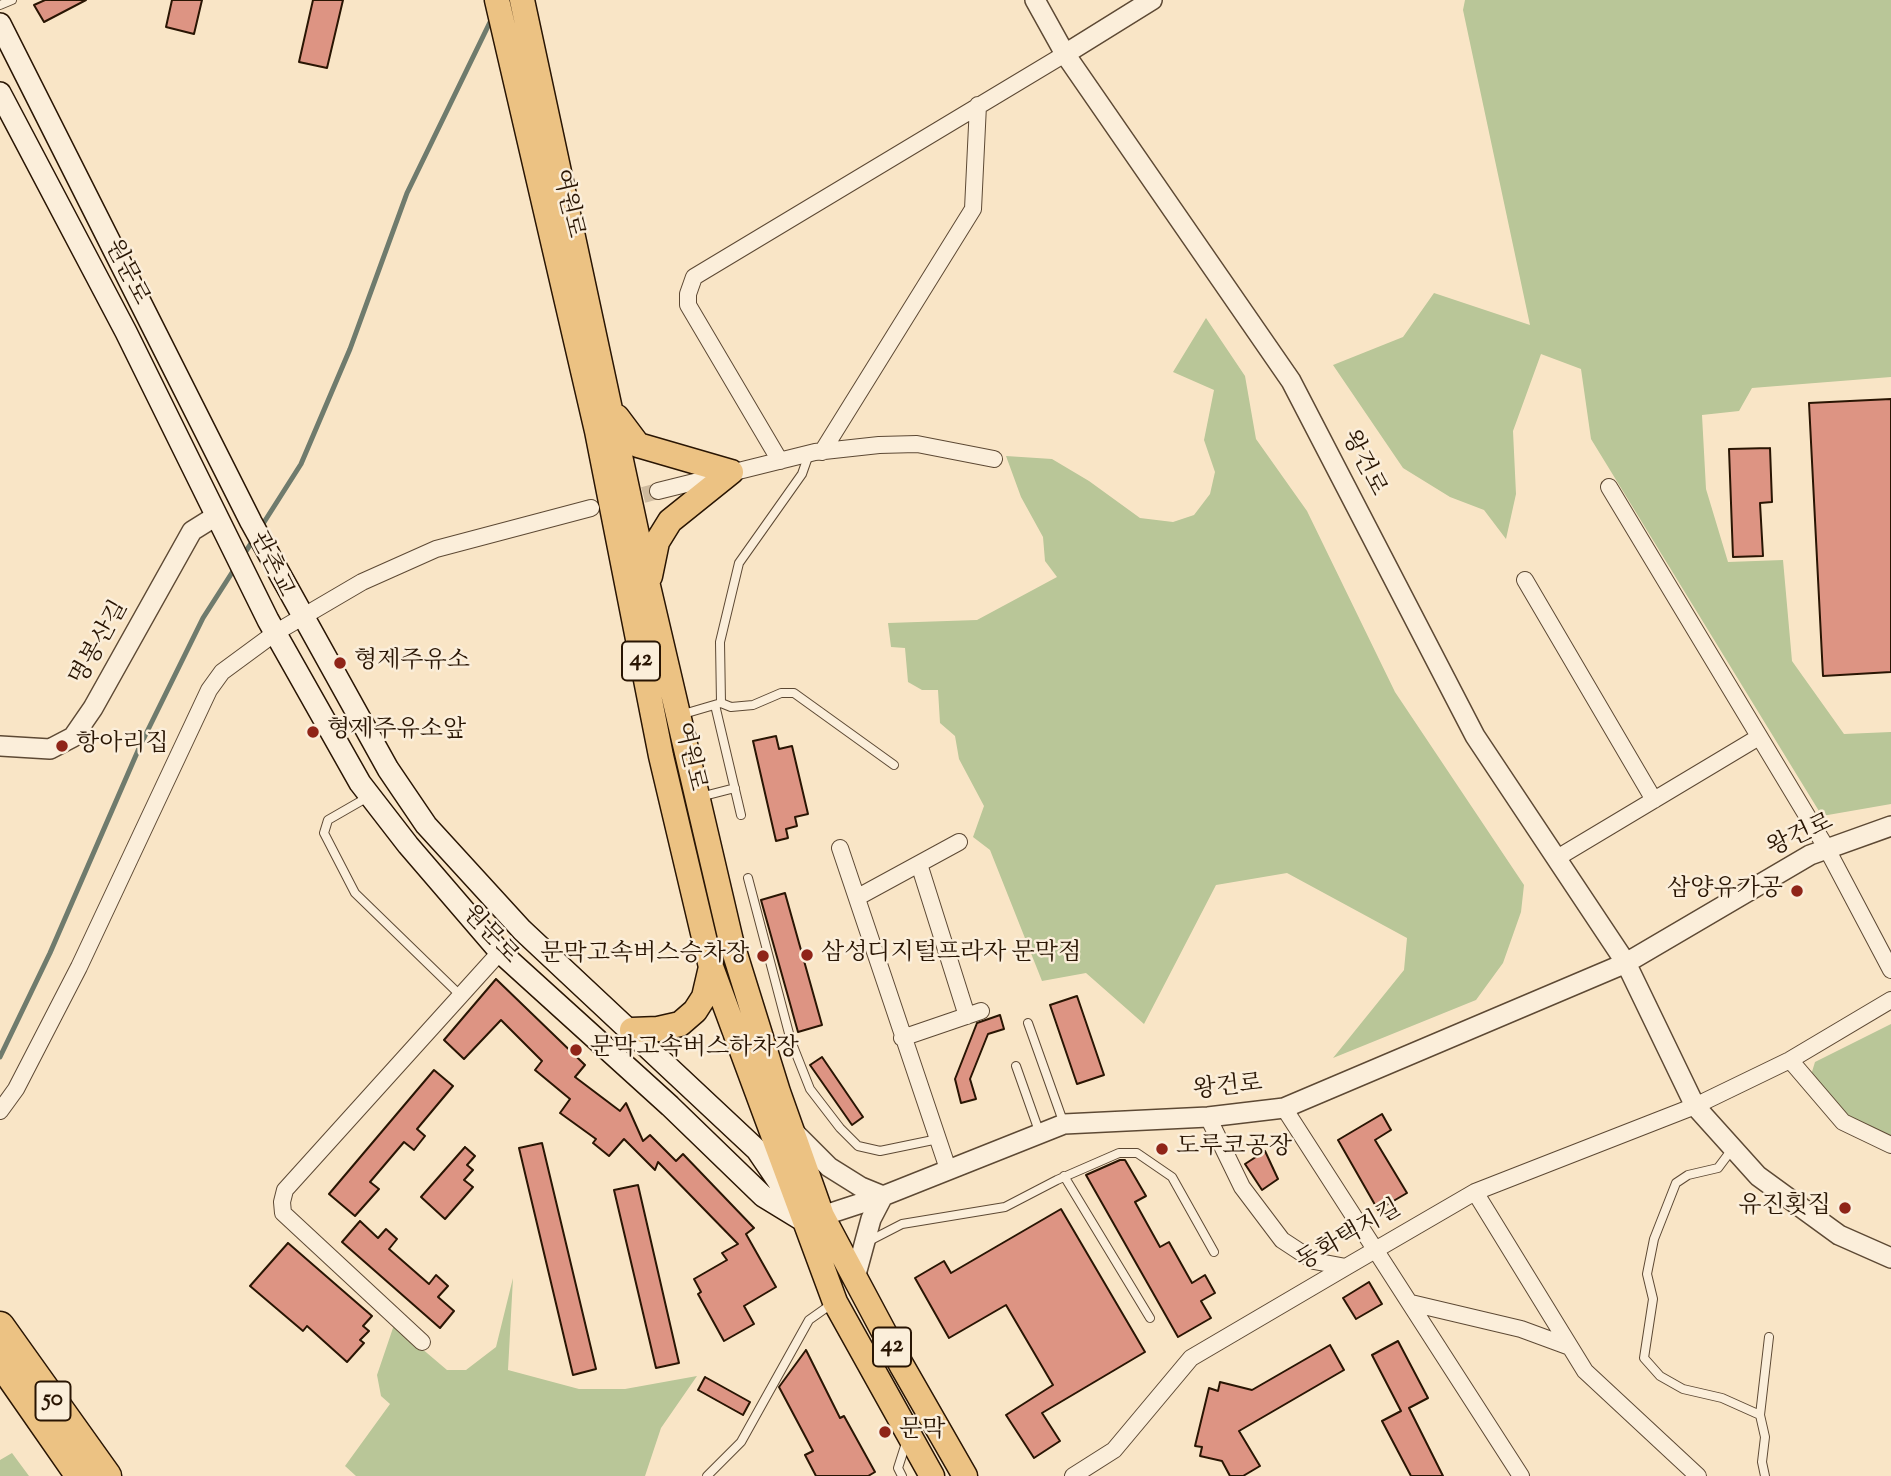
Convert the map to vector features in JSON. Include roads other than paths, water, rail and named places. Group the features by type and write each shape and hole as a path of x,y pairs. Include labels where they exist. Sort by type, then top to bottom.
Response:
{"highway":[{"name":"여원로","path":"497,0 597,431 660,756 710,967 815,1220 855,1278 965,1476"},
{"name":"여원로","path":"522,0 648,586 731,941 791,1128 835,1302 932,1476"},
{"path":"612,411 638,445 731,472"},
{"path":"648,586 657,542 670,521 731,472"},
{"path":"632,1030 659,1029 680,1024 695,1012 704,997 710,967"},
{"name":"50","path":"0,1326 107,1476"},
{"name":"50","path":"0,1362 80,1476"}],"main road":[{"name":"원문로","path":"0,24 246,512"},
{"name":"원문로","path":"0,93 126,332 220,525"},
{"path":"220,525 246,512"},
{"name":"관촌교","path":"246,512 299,611"},
{"name":"관촌교","path":"220,525 271,627"},
{"name":"원문로","path":"299,611 388,769 426,825 522,930 632,1030 757,1150 815,1220"},
{"name":"원문로","path":"271,627 370,795 408,845 500,952 670,1106 763,1196 815,1220"},
{"path":"500,952 522,930"}],"street":[{"name":"왕건로","path":"1035,0 1065,54 1291,381 1475,736 1626,963"},
{"path":"780,461 688,305 688,294 694,276 1152,0"},
{"path":"815,453 973,209 978,105"},
{"path":"658,491 815,453 917,443 994,459"},
{"path":"1609,487 1827,849 1891,970"},
{"path":"0,1111 16,1089 79,967 209,690 222,672 271,627 299,611 436,549 591,508"},
{"name":"명봉산길","path":"0,746 50,749 72,737 93,708 192,531 220,525"},
{"path":"1525,580 1654,800"},
{"path":"1557,858 1759,737"},
{"name":"왕건로","path":"815,1220 883,1196 1040,1131 1064,1124 1208,1117 1284,1108 1626,963 1810,855 1891,826"},
{"path":"858,897 959,842"},
{"path":"840,848 948,1169"},
{"path":"902,1038 974,1014 919,864"},
{"path":"422,1342 283,1213 282,1202 285,1190 500,952"},
{"path":"1626,963 1695,1106 1758,1176 1839,1235 1891,1258"},
{"name":"동화택지길","path":"1073,1476 1114,1450 1191,1358 1346,1267 1475,1192 1695,1106 1790,1060 1891,1000"},
{"path":"1790,1060 1843,1122 1891,1145"},
{"path":"1284,1108 1521,1476"},
{"path":"1208,1117 1242,1187 1282,1240 1314,1261 1346,1267"},
{"path":"791,1128 829,1167 861,1187 883,1196 863,1244 855,1278"},
{"path":"1475,1192 1584,1371 1698,1476"},
{"path":"1411,1303 1521,1329 1570,1347"}],"lane":[{"path":"0,5 12,0"},
{"path":"741,815 718,704 720,642 739,563 815,453"},
{"path":"678,716 718,704 732,707 753,705 781,693 794,693 894,765"},
{"path":"697,798 735,788"},
{"path":"370,795 328,820 324,833 355,893 460,995"},
{"path":"748,878 791,1041 810,1089 839,1128 858,1146 880,1150 938,1139"},
{"path":"1028,1023 1064,1124"},
{"path":"1016,1066 1040,1131"},
{"path":"1733,1148 1718,1168 1688,1175 1676,1182 1654,1239 1647,1274 1653,1299 1644,1358 1660,1376 1683,1389 1722,1398 1760,1415"},
{"path":"863,1244 902,1224 1005,1207 1065,1176 1119,1153 1137,1153 1172,1177 1214,1252"},
{"path":"1065,1176 1150,1318"},
{"path":"707,1476 741,1442 809,1320 835,1302"},
{"path":"1765,1476 1762,1462 1765,1437 1760,1415 1769,1337"},
{"path":"902,1476 898,1468 908,1436"}],"waterway":[{"path":"261,527 301,464 350,349 407,193 492,18"},
{"path":"242,557 254,539"},
{"path":"0,1057 50,953 140,746 203,618 235,568"}],"tunnel":[{"path":"620,501 658,491"}],"place":[{"name":"형제주유소","path":"340,663"},
{"name":"형제주유소앞","path":"313,732"},
{"name":"항아리집","path":"62,746"},
{"name":"삼양유가공","path":"1797,891"},
{"name":"삼성디지털프라자 문막점","path":"807,955"},
{"name":"문막고속버스승차장","path":"763,956"},
{"name":"문막고속버스하차장","path":"576,1050"},
{"name":"도루코공장","path":"1162,1149"},
{"name":"유진횟집","path":"1845,1208"},
{"name":"문막","path":"885,1432"}]}
